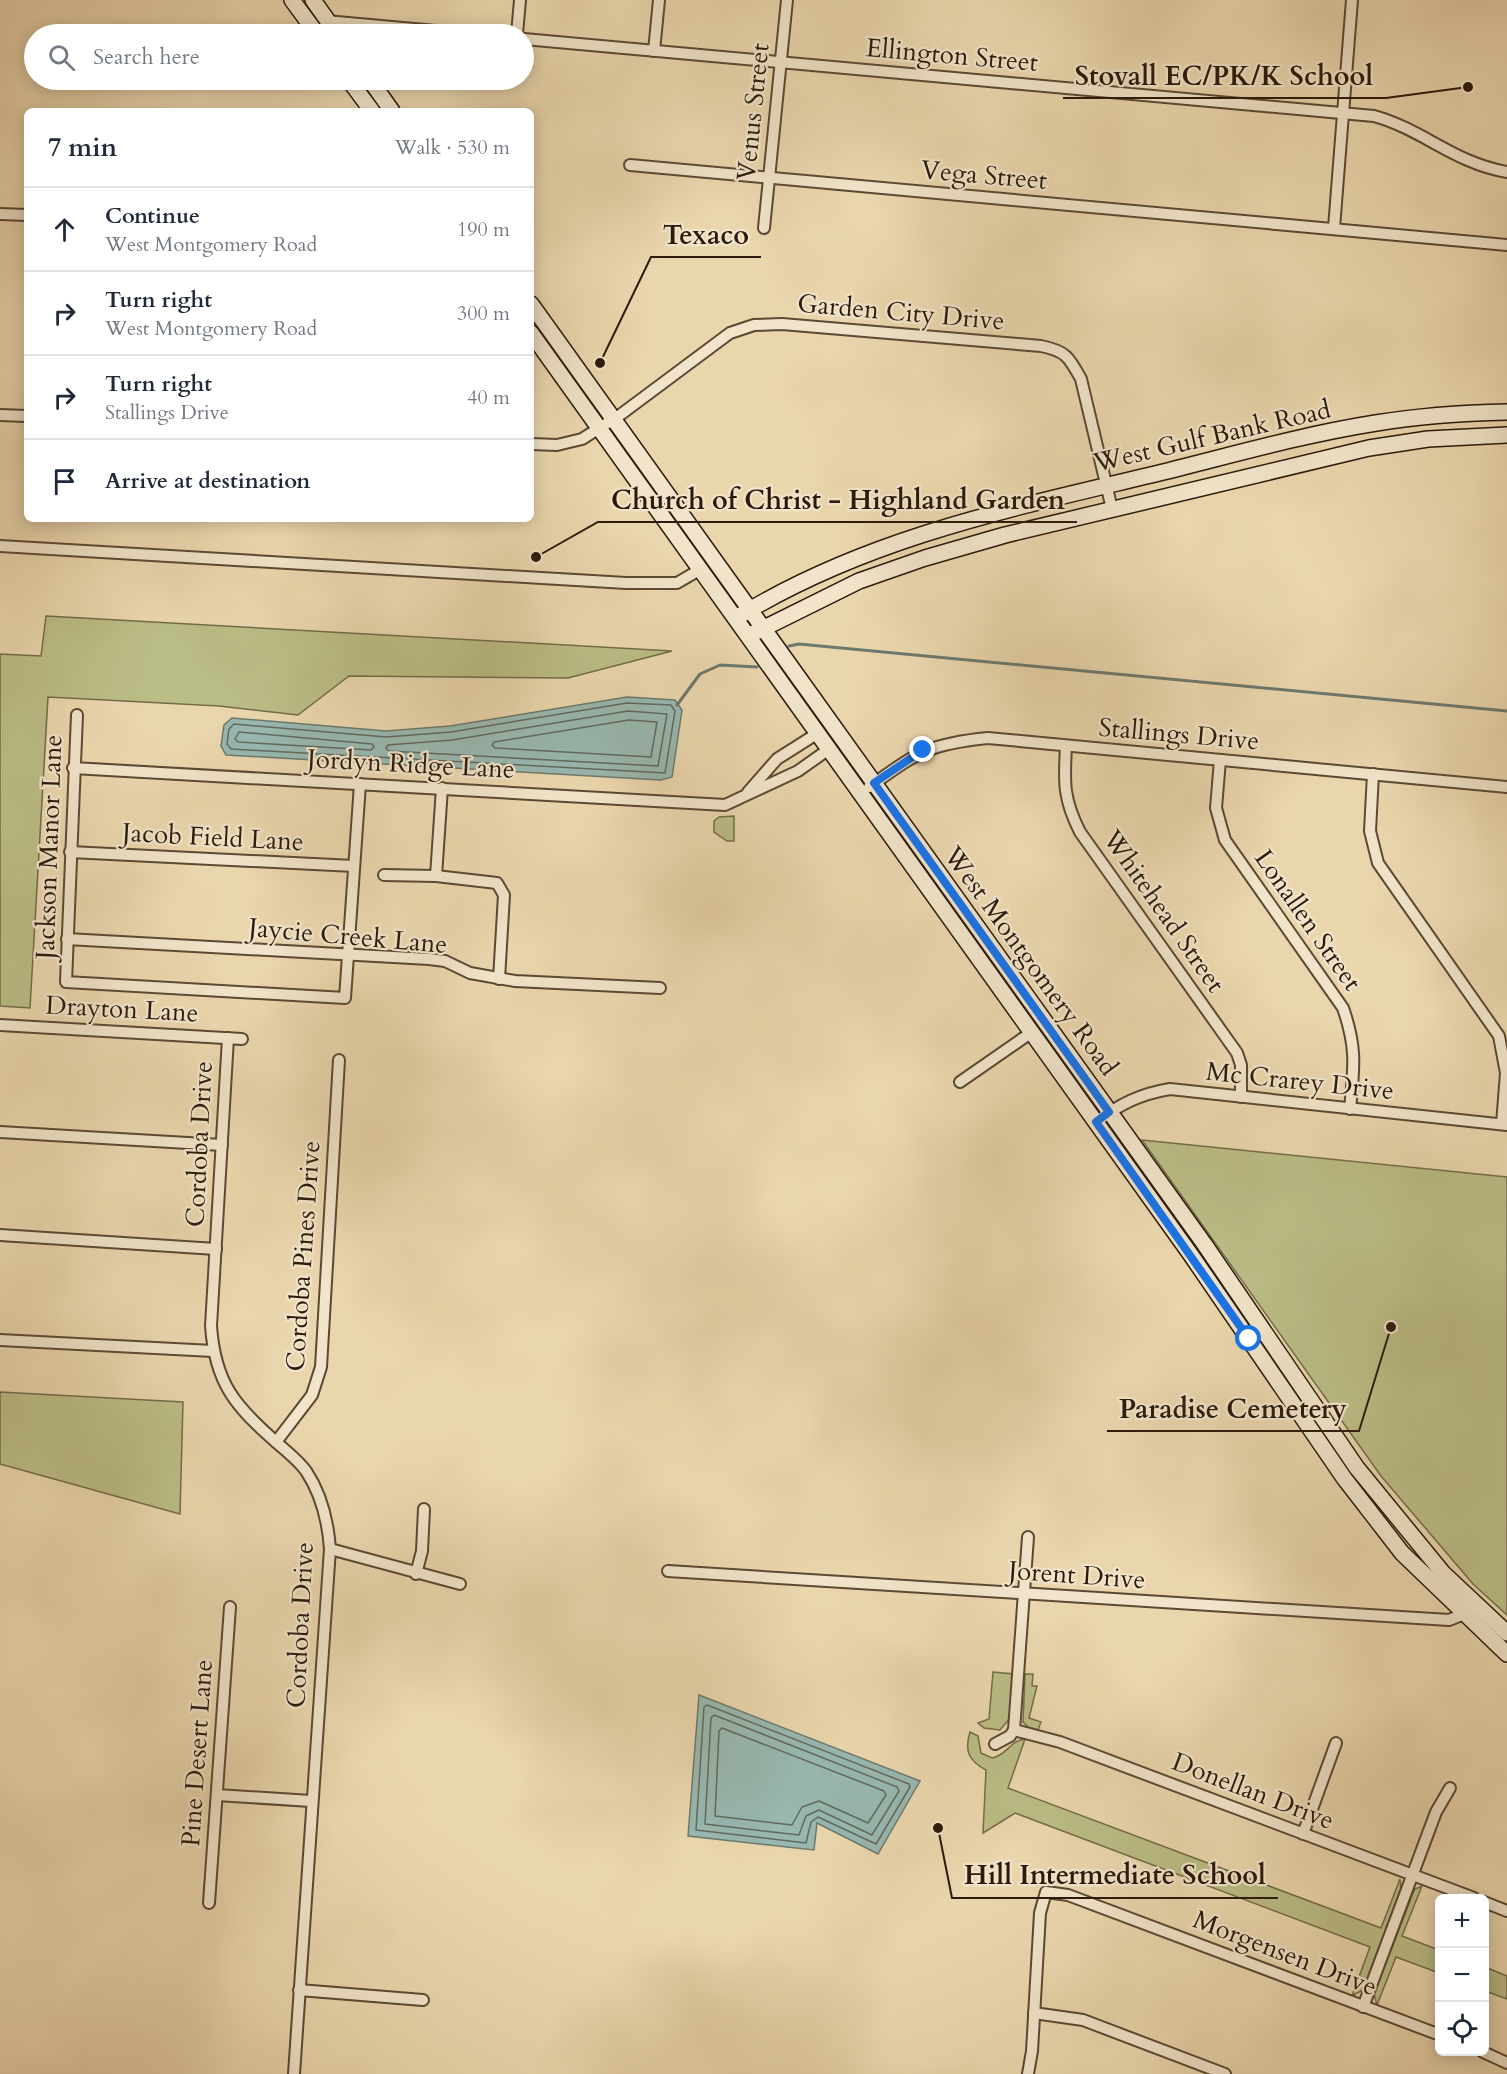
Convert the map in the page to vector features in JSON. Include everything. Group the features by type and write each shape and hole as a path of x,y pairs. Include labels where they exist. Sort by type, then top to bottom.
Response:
{"main road":[{"path":"292,0 309,24"},
{"path":"313,0 330,24"},
{"path":"356,90 370,108"},
{"path":"377,90 390,108"},
{"name":"West Montgomery Road","path":"534,308 749,609 756,632 818,733 1096,1122 1344,1478 1402,1553 1507,1654"},
{"name":"West Montgomery Road","path":"534,337 736,618 756,632 874,783 1205,1245 1357,1468 1415,1542 1507,1633"},
{"name":"West Gulf Bank Road","path":"736,618 801,581 856,556 918,534 1107,485 1367,424 1426,417 1507,412"},
{"path":"1426,417 1428,439"},
{"name":"West Gulf Bank Road","path":"756,632 859,581 925,558 1112,509 1369,448 1428,439 1507,435"},
{"path":"1262,448 1268,472"},
{"path":"918,534 925,558"}],"street":[{"path":"518,24 520,0"},
{"path":"654,51 659,0"},
{"name":"Venus Street","path":"764,228 787,0"},
{"path":"1334,228 1341,114 1352,0"},
{"path":"321,24 328,21 361,24"},
{"name":"Ellington Street","path":"534,40 1374,117 1396,122 1465,161 1507,172"},
{"name":"Vega Street","path":"630,165 1507,245"},
{"path":"0,214 24,215"},
{"name":"Garden City Drive","path":"534,444 557,445 582,439 730,333 754,325 782,324 1041,346 1060,350 1071,360 1081,379 1112,509"},
{"path":"0,415 24,416"},
{"path":"0,546 626,583 677,583 701,569"},
{"name":"Jackson Manor Lane","path":"77,715 73,768 66,982 345,998 348,955"},
{"path":"744,796 777,759 818,733"},
{"name":"Stallings Drive","path":"861,793 923,750 947,742 987,738 1507,787"},
{"name":"Whitehead Street","path":"1066,746 1063,788 1068,810 1080,831 1237,1053 1241,1065 1241,1096"},
{"name":"Jordyn Ridge Lane","path":"73,768 725,805 798,771 830,749"},
{"name":"Lonallen Street","path":"1220,760 1216,808 1225,840 1343,1008 1353,1036 1355,1053 1350,1109"},
{"path":"1373,774 1370,831 1378,863 1499,1036 1506,1073 1504,1124"},
{"path":"348,955 360,784"},
{"path":"436,876 442,788"},
{"name":"Jacob Field Lane","path":"70,852 354,866"},
{"path":"384,875 436,876 490,882 501,886 504,895 499,979"},
{"name":"Jaycie Creek Lane","path":"67,939 445,961 470,974 499,979 660,988"},
{"name":"Drayton Lane","path":"0,1024 242,1039"},
{"path":"960,1082 1032,1032"},
{"name":"Cordoba Drive","path":"228,1038 211,1326 213,1351 221,1380 231,1397 243,1412 305,1470 324,1508 330,1550 294,2074"},
{"name":"Cordoba Pines Drive","path":"276,1442 312,1395 321,1367 339,1060"},
{"name":"Mc Crarey Drive","path":"1096,1122 1119,1104 1144,1094 1170,1089 1504,1124"},
{"path":"0,1132 222,1145"},
{"path":"0,1235 216,1249"},
{"path":"0,1340 213,1351"},
{"path":"416,1574 422,1551 424,1509"},
{"path":"995,1744 1010,1736 1014,1730 1028,1537"},
{"path":"330,1550 460,1584"},
{"name":"Jorent Drive","path":"668,1571 1449,1620 1480,1608"},
{"name":"Pine Desert Lane","path":"210,1903 230,1607"},
{"name":"Donellan Drive","path":"1014,1730 1060,1742 1461,1894"},
{"path":"1303,1834 1336,1743"},
{"path":"1363,2007 1436,1812 1450,1788"},
{"path":"217,1795 311,1801"},
{"name":"Morgensen Drive","path":"1034,2013 1040,1913 1046,1892 1068,1895 1435,2033"},
{"path":"1489,1904 1507,1911"},
{"path":"299,1990 423,2001"},
{"path":"1028,2074 1034,2013 1083,2020 1225,2074"},
{"path":"1489,2055 1507,2063"}],"green space":[{"path":"46,616 672,651 568,678 349,676 298,715 219,706 48,697 30,1008 0,1006 0,654 41,656"},
{"path":"734,816 734,841 727,841 714,832 714,821 719,817"},
{"path":"1142,1140 1507,1177 1507,1615 1473,1584 1381,1476"},
{"path":"0,1392 183,1402 180,1514 0,1464"},
{"path":"993,1672 1014,1674 1011,1717 1000,1730 984,1728 978,1723 989,1719"},
{"path":"1025,1674 1033,1674 1032,1686 1037,1686 1029,1718 1041,1722 1038,1730 1028,1727 1023,1722"},
{"path":"970,1732 978,1736 981,1753 992,1758 997,1757 1016,1742 1025,1739 1008,1788 1381,1928 1400,1879 1401,1889 1363,1990 1352,1996 1370,1947 1015,1813 983,1833 986,1770 975,1763 969,1755"},
{"path":"1422,1886 1402,1936 1435,1948 1435,1972 1396,1957 1377,2005 1374,1994 1415,1889"},
{"path":"1489,1969 1507,1976 1507,1999 1489,1992"}],"water":[{"path":"627,697 675,700 682,710 672,777 661,780 226,755 221,746 224,725 232,718 386,731 450,726"},
{"path":"699,1695 920,1781 878,1854 817,1823 814,1850 688,1836"}],"waterway":[{"path":"789,646 799,644 1507,711"},
{"path":"677,705 700,674 720,665 757,667"}],"place":[{"name":"Stovall EC/PK/K School","path":"1468,87"},
{"name":"Texaco","path":"600,363"},
{"name":"Church of Christ - Highland Garden","path":"536,557"},
{"name":"Paradise Cemetery","path":"1391,1327"},
{"name":"Hill Intermediate School","path":"938,1828"}],"route":[{"path":"923,750 874,783 1109,1112 1096,1122 1249,1339"}]}
